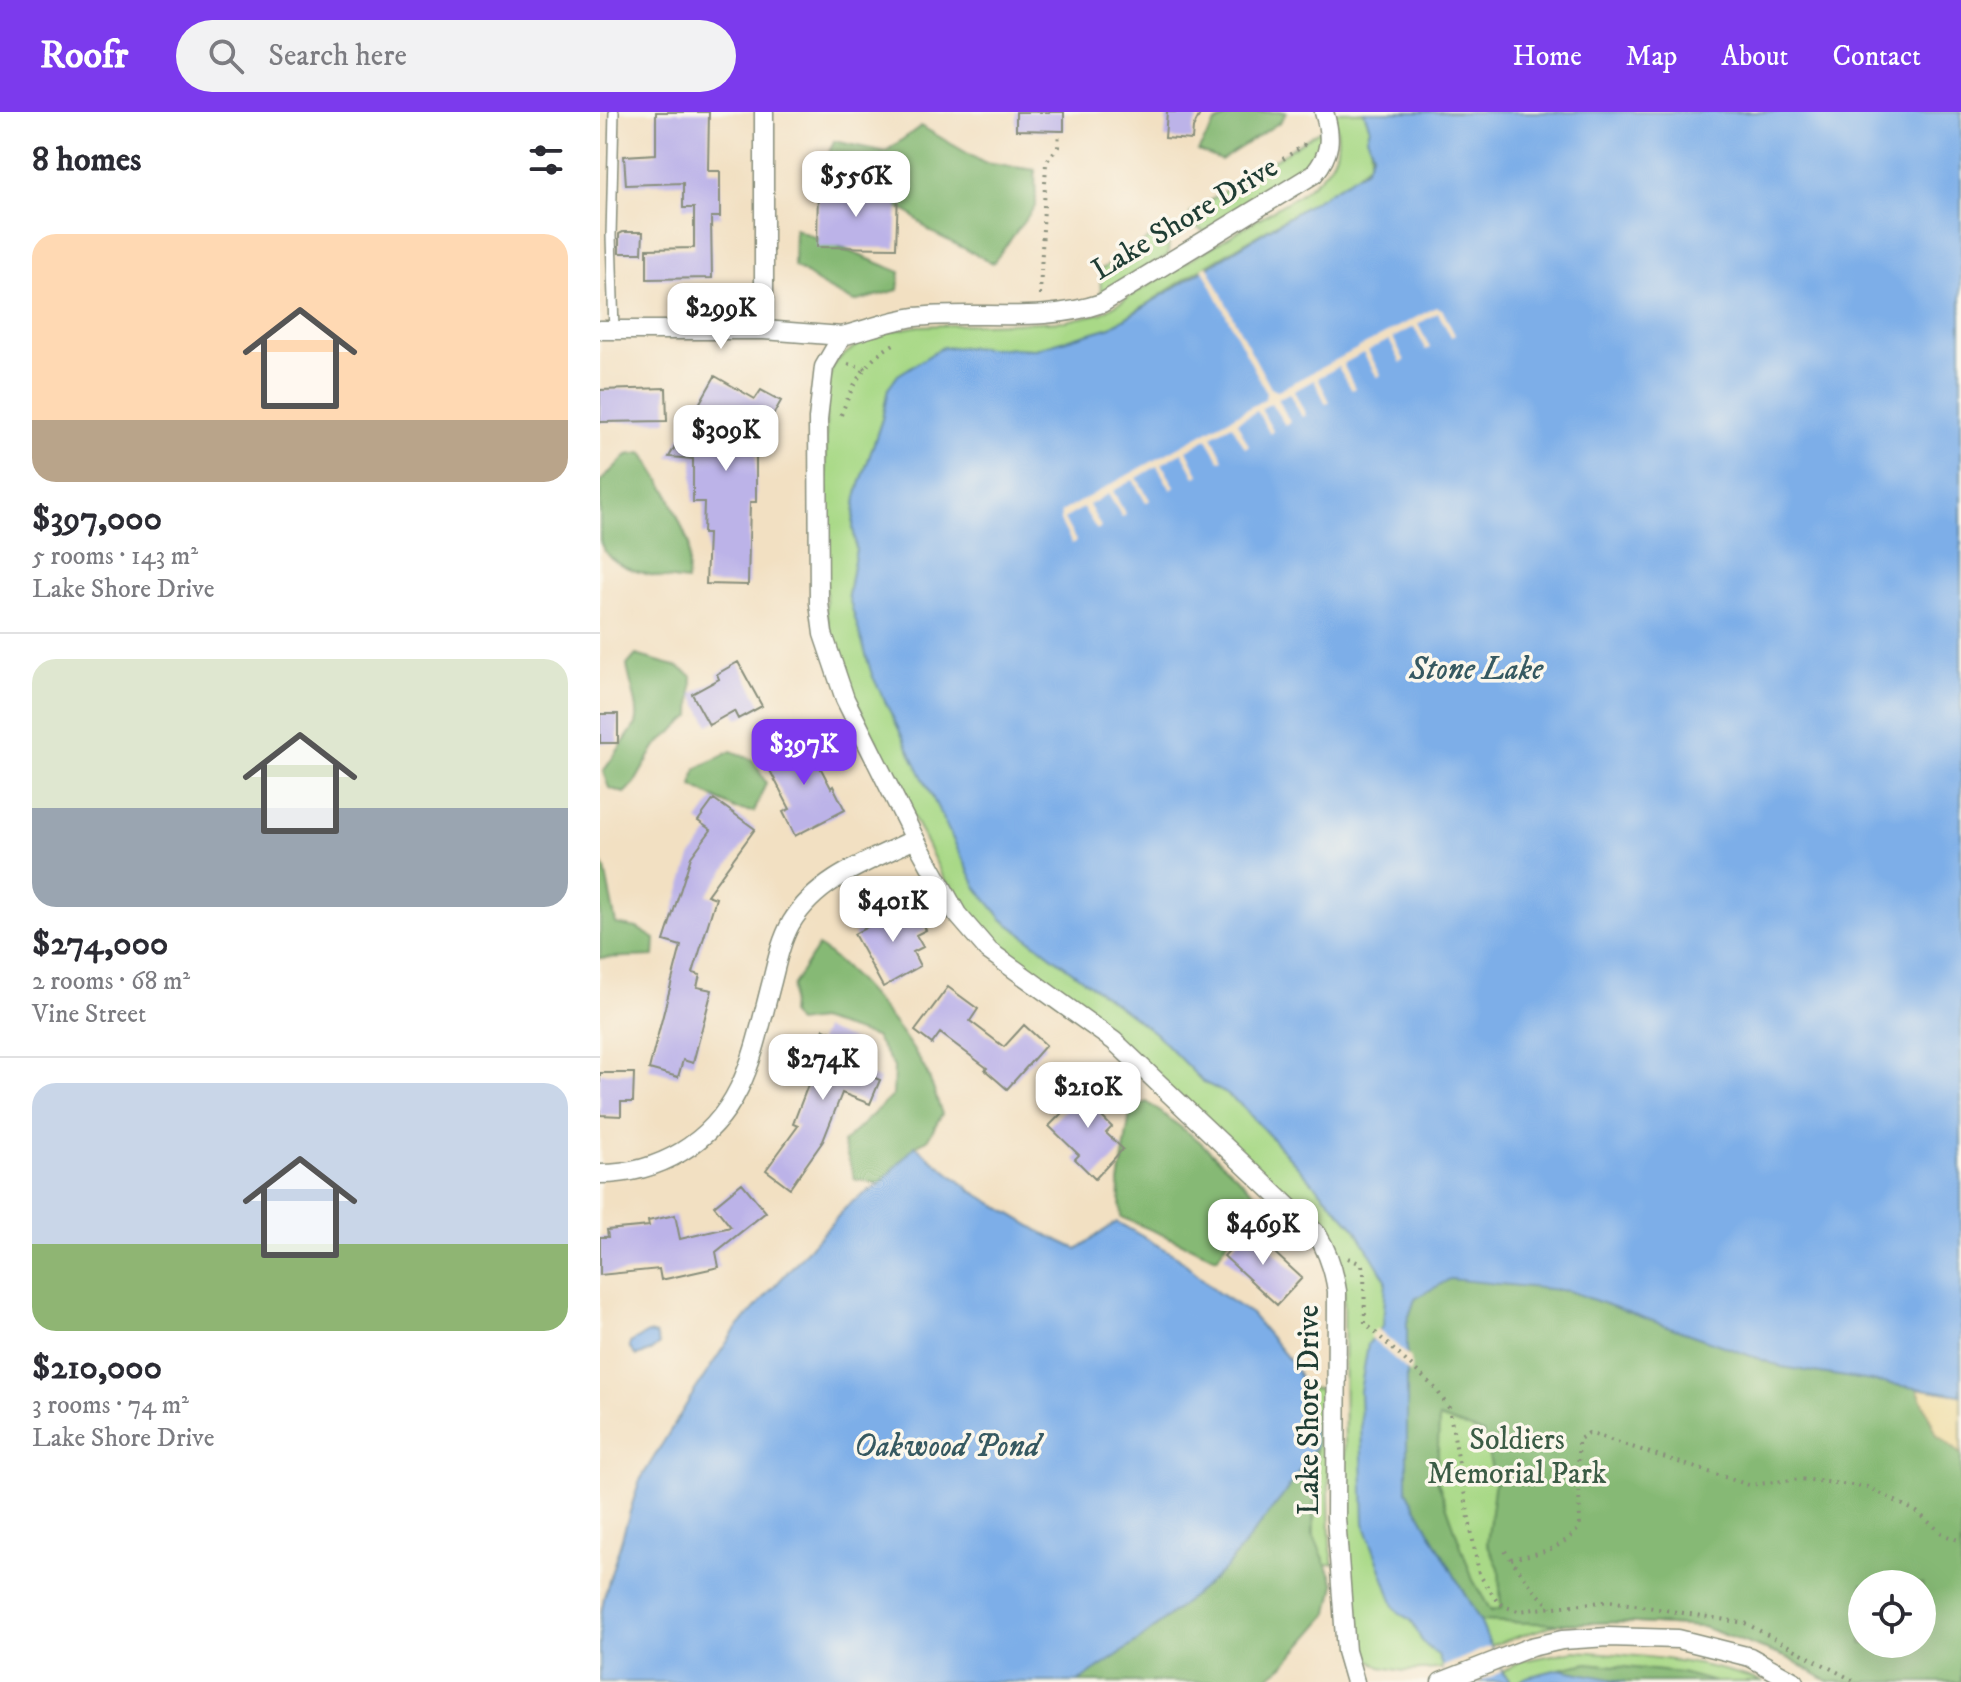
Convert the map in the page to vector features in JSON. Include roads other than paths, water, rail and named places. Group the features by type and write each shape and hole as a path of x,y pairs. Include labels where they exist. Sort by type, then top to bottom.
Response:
{"street":[{"path":"764,112 764,330"},
{"name":"Lake Shore Drive","path":"1324,112 1330,138 1329,151 1314,174 1102,303 1080,310 1040,315 913,317 842,336 824,367 818,419 819,603 823,634 845,699 915,839 957,914 989,951 1114,1041 1317,1234 1326,1248 1337,1291 1336,1518 1346,1651 1355,1682"},
{"path":"607,330 764,330 842,336"},
{"path":"600,1174 624,1174 665,1162 695,1144 715,1126 730,1107 746,1077 781,946 791,923 811,897 831,880 915,839"},
{"path":"1444,1681 1496,1659 1562,1640 1608,1637 1678,1639 1750,1657 1795,1682"}],"lane":[{"path":"607,330 614,112"}],"water":[{"name":"Stone Lake","path":"1364,112 1961,112 1961,1395 1782,1367 1569,1291 1450,1279 1415,1299 1407,1322 1407,1491 1480,1621 1502,1672 1511,1682 1448,1682 1438,1655 1423,1643 1411,1620 1394,1606 1364,1523 1360,1391 1368,1344 1383,1326 1386,1280 1355,1228 1241,1105 1203,1082 1155,1033 1002,919 977,888 872,675 848,595 856,549 853,526 856,497 882,419 888,389 898,375 943,347 1035,349 1111,327 1366,169 1373,153 1367,137 1370,128"},
{"name":"Oakwood Pond","path":"915,1146 972,1191 1043,1233 1077,1249 1117,1222 1178,1257 1217,1292 1251,1314 1296,1368 1304,1388 1316,1445 1282,1497 1224,1570 1141,1639 1078,1682 600,1682 600,1622 604,1597 639,1482 735,1330 849,1204 880,1184"},
{"path":"648,1333 656,1335 659,1344 649,1352 636,1356 630,1349 630,1343"},
{"path":"1559,1669 1625,1682 1519,1682"}],"park label":[{"name":"Soldiers Memorial Park","path":"1517,1457"}]}
